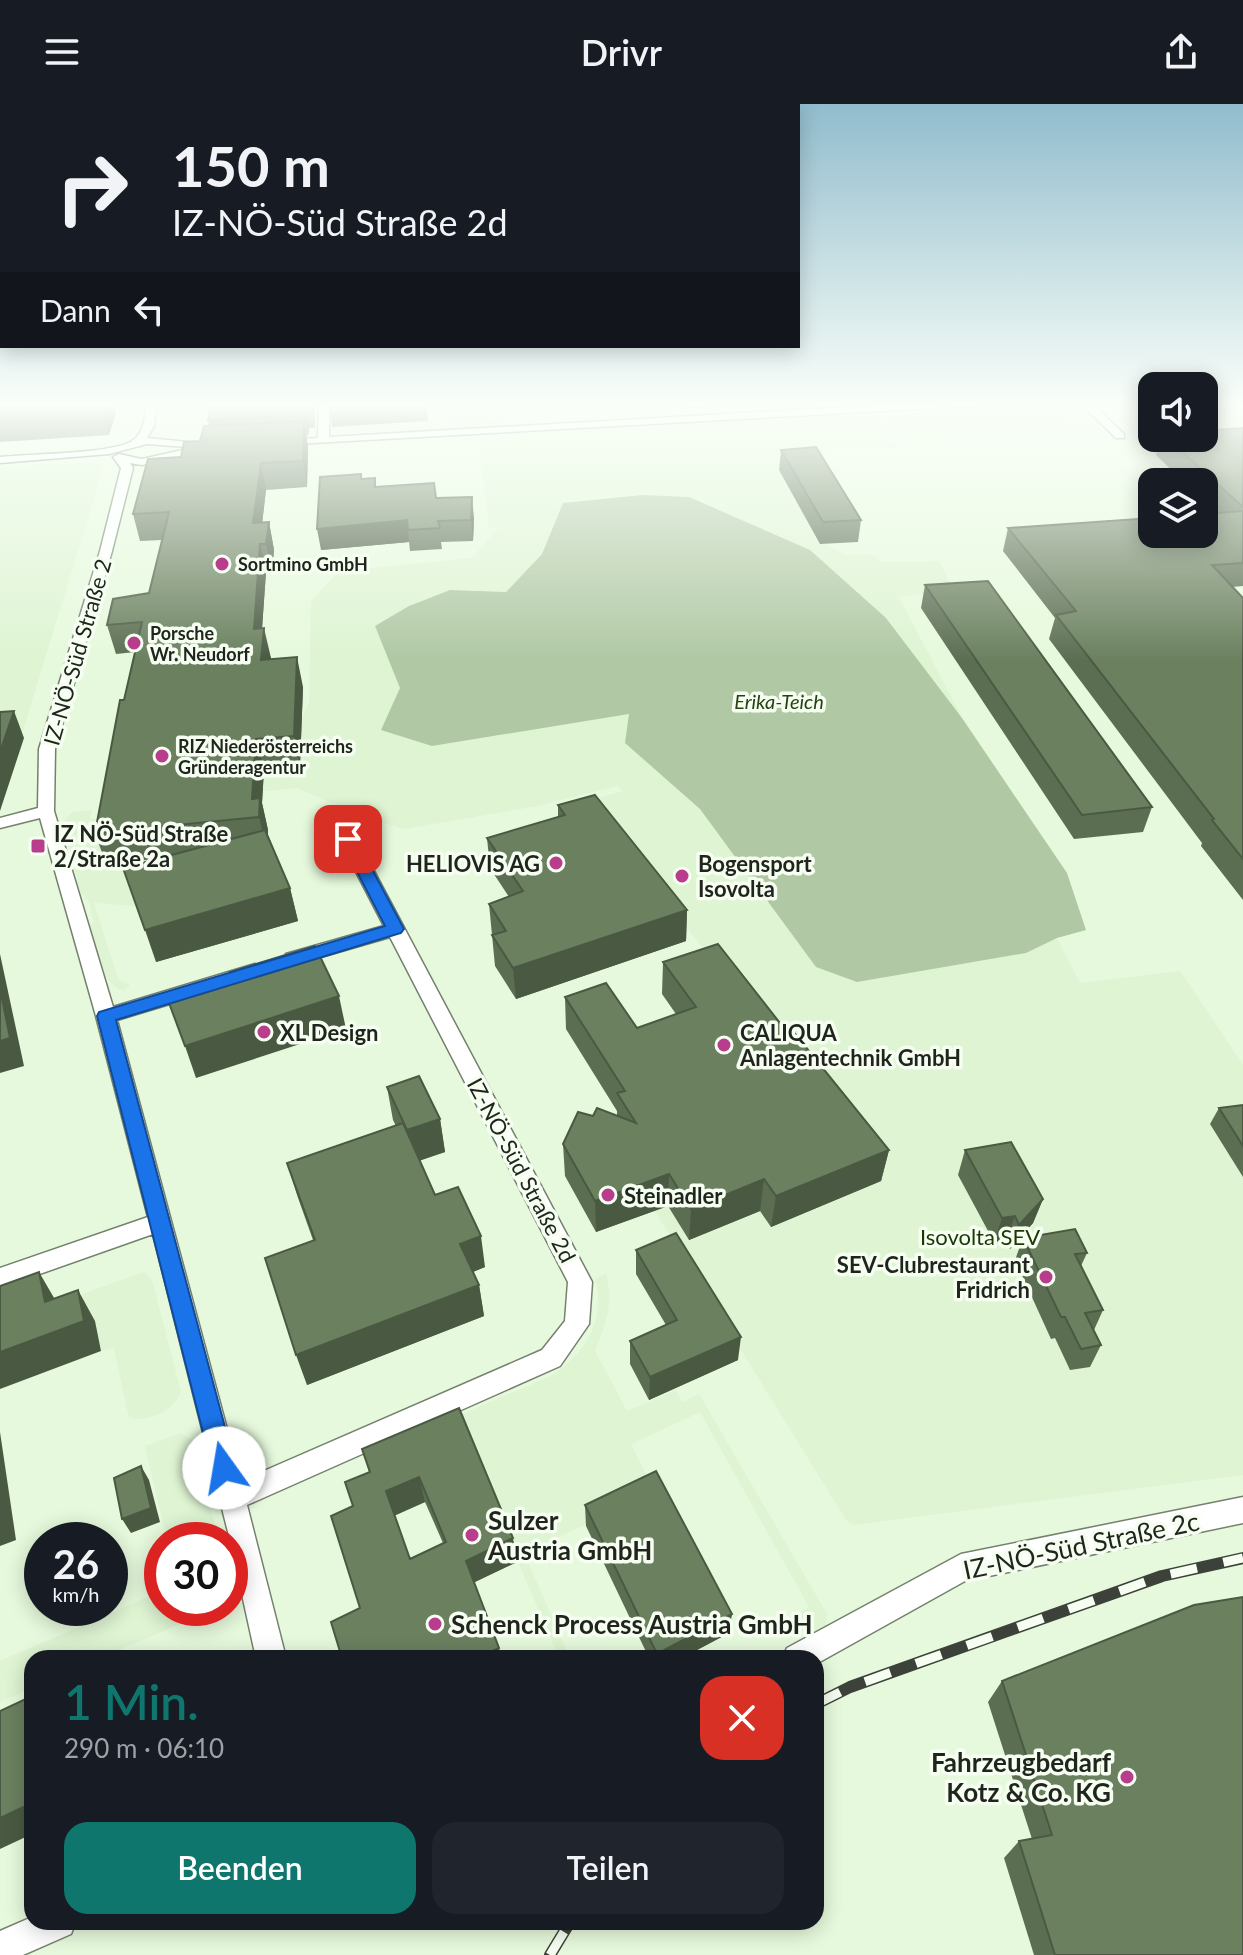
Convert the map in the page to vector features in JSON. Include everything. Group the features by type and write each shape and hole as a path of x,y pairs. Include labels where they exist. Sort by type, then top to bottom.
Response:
{"street":[{"name":"IZ-NÖ-Süd Straße 2","path":"122,488 47,749 46,811 106,1016 161,1222 269,1650"},
{"path":"0,823 46,811"},
{"name":"IZ-NÖ-Süd Straße 2d","path":"231,1499 551,1358 577,1324 580,1282 348,839"},
{"path":"106,1016 395,929"},
{"path":"0,1278 161,1222"},
{"name":"IZ-NÖ-Süd Straße 2c","path":"812,1650 961,1568 1243,1510"},
{"path":"0,1948 41,1930"}],"shaded area":[{"path":"97,488 1138,488 1138,548 1218,548 1218,488 1243,488 1243,1955 0,1955 0,738 21,736"}],"green space":[{"path":"0,488 97,488 21,737 0,738"},
{"name":"Isovolta SEV","path":"484,488 812,488 818,539 844,554 872,555 883,562 939,561 954,591 899,597 962,718 886,618 563,503 542,554 506,592 450,590 432,746 630,714 625,743 700,809 758,887 1002,832 1080,983 1180,971 1243,1065 1243,1475 853,1525 846,1520 600,1122 788,1053 585,802 623,791 617,786 537,806 405,829 379,822 359,825 348,810 297,788 204,797 302,716 309,703 311,601 339,571 472,558 498,528 489,527"},
{"path":"92,810 90,819 115,817 202,855 137,906 94,903 118,979 130,985 124,991 115,987 100,964 90,925 94,923 89,902 80,891 63,822 72,812"},
{"path":"144,1272 152,1280 181,1392 173,1404 161,1413 133,1419 128,1414 114,1348 101,1351 94,1321 57,1303"},
{"path":"606,1274 609,1294 608,1313 595,1351 627,1411 676,1390 682,1402 699,1394 827,1614 826,1628 816,1634 798,1631 788,1623 786,1619 809,1607 700,1412 631,1444 655,1492 524,1553 566,1650 556,1650 464,1435 370,1474 367,1467 373,1452 551,1376 563,1367 583,1346 595,1322 598,1295 595,1279"},
{"path":"181,1433 192,1440 214,1522 163,1522 145,1446"},
{"path":"144,1599 144,1626 175,1626 119,1650 25,1650 81,1626 128,1626 128,1606"},
{"path":"24,1651 24,1692 0,1702 0,1661"}],"water":[{"name":"Erika-Teich","path":"642,495 689,497 810,550 886,618 962,718 1067,873 1086,930 1057,938 1026,953 857,982 816,967 700,809 625,743 629,714 432,746 381,730 400,688 375,626 409,606 450,590 506,592 542,554 563,503"}],"building":[{"path":"140,488 258,488 253,523 269,522 266,544 260,544 254,629 264,628 261,660 297,657 294,736 256,739 252,799 260,798 259,817 95,833 120,700 124,700 142,622 107,625 113,599 149,593 169,512 133,514"},
{"path":"319,488 435,488 436,498 472,497 471,520 438,521 440,528 408,530 407,520 317,529"},
{"path":"803,488 842,488 861,520 823,522"},
{"path":"1222,488 1243,488 1243,507"},
{"path":"1243,511 1243,563 1212,565 1243,598 1243,859 1056,615 1076,611 1008,528 1138,519 1138,548 1218,548 1218,513"},
{"path":"988,581 1152,807 1082,815 925,585"},
{"path":"14,711 0,752 0,712"},
{"path":"595,795 687,910 513,968 492,935 506,931 489,904 523,891 487,838 565,815 558,805"},
{"path":"265,830 290,888 145,930 123,868"},
{"path":"718,944 787,1032 792,1030 889,1150 776,1196 764,1179 691,1209 669,1174 595,1201 563,1144 578,1112 593,1116 597,1108 636,1123 617,1093 625,1091 565,997 606,983 637,1028 696,1007 663,962"},
{"path":"315,946 339,996 185,1046 169,1003 235,983 230,972"},
{"path":"0,989 10,1038 0,1041"},
{"path":"419,1076 440,1119 407,1130 387,1087"},
{"path":"1243,1105 1243,1146 1219,1108"},
{"path":"403,1123 435,1195 458,1187 481,1236 460,1244 479,1285 296,1355 265,1258 315,1240 287,1163"},
{"path":"1011,1142 1043,1199 1019,1225 1015,1216 1002,1218 965,1150"},
{"path":"1075,1229 1087,1253 1075,1254 1103,1310 1085,1313 1101,1345 1081,1349 1065,1317 1061,1317 1023,1238"},
{"path":"676,1233 741,1337 650,1377 630,1341 677,1320 636,1250"},
{"path":"39,1272 45,1302 78,1290 84,1321 0,1352 0,1286"},
{"path":"459,1408 513,1538 466,1561 499,1648 340,1650 331,1622 360,1608 331,1516 353,1506 345,1482 370,1472 362,1449","holes":["419,1477 446,1542 410,1559 386,1491"]},
{"path":"141,1466 151,1508 122,1519 114,1478"},
{"path":"656,1471 732,1614 664,1650 655,1650 585,1505"},
{"name":"Fahrzeugbedarf Kotz & Co. KG","path":"1243,1597 1243,1955 1055,1955 1019,1841 1052,1835 1002,1681 1194,1605"},
{"path":"24,1700 24,1807 0,1818 0,1711"}],"railway":[{"path":"824,1700 850,1687 1162,1576 1243,1558"},
{"path":"550,1955 565,1930"}],"place":[{"name":"Sortmino GmbH","path":"222,564"},
{"name":"Porsche Wr. Neudorf","path":"134,643"},
{"name":"RIZ Niederösterreichs Gründeragentur","path":"162,756"},
{"name":"IZ NÖ-Süd Straße 2/Straße 2a","path":"38,846"},
{"name":"HELIOVIS AG","path":"556,863"},
{"name":"Bogensport Isovolta","path":"682,876"},
{"name":"XL Design","path":"264,1032"},
{"name":"CALIQUA Anlagentechnik GmbH","path":"724,1045"},
{"name":"Steinadler","path":"608,1195"},
{"name":"SEV-Clubrestaurant Fridrich","path":"1046,1277"},
{"name":"Sulzer Austria GmbH","path":"472,1535"},
{"name":"Schenck Process Austria GmbH","path":"435,1624"},
{"name":"Fahrzeugbedarf Kotz & Co. KG","path":"1127,1777"}],"route":[{"path":"224,1468 205,1385 106,1016 395,929 348,839"}]}
